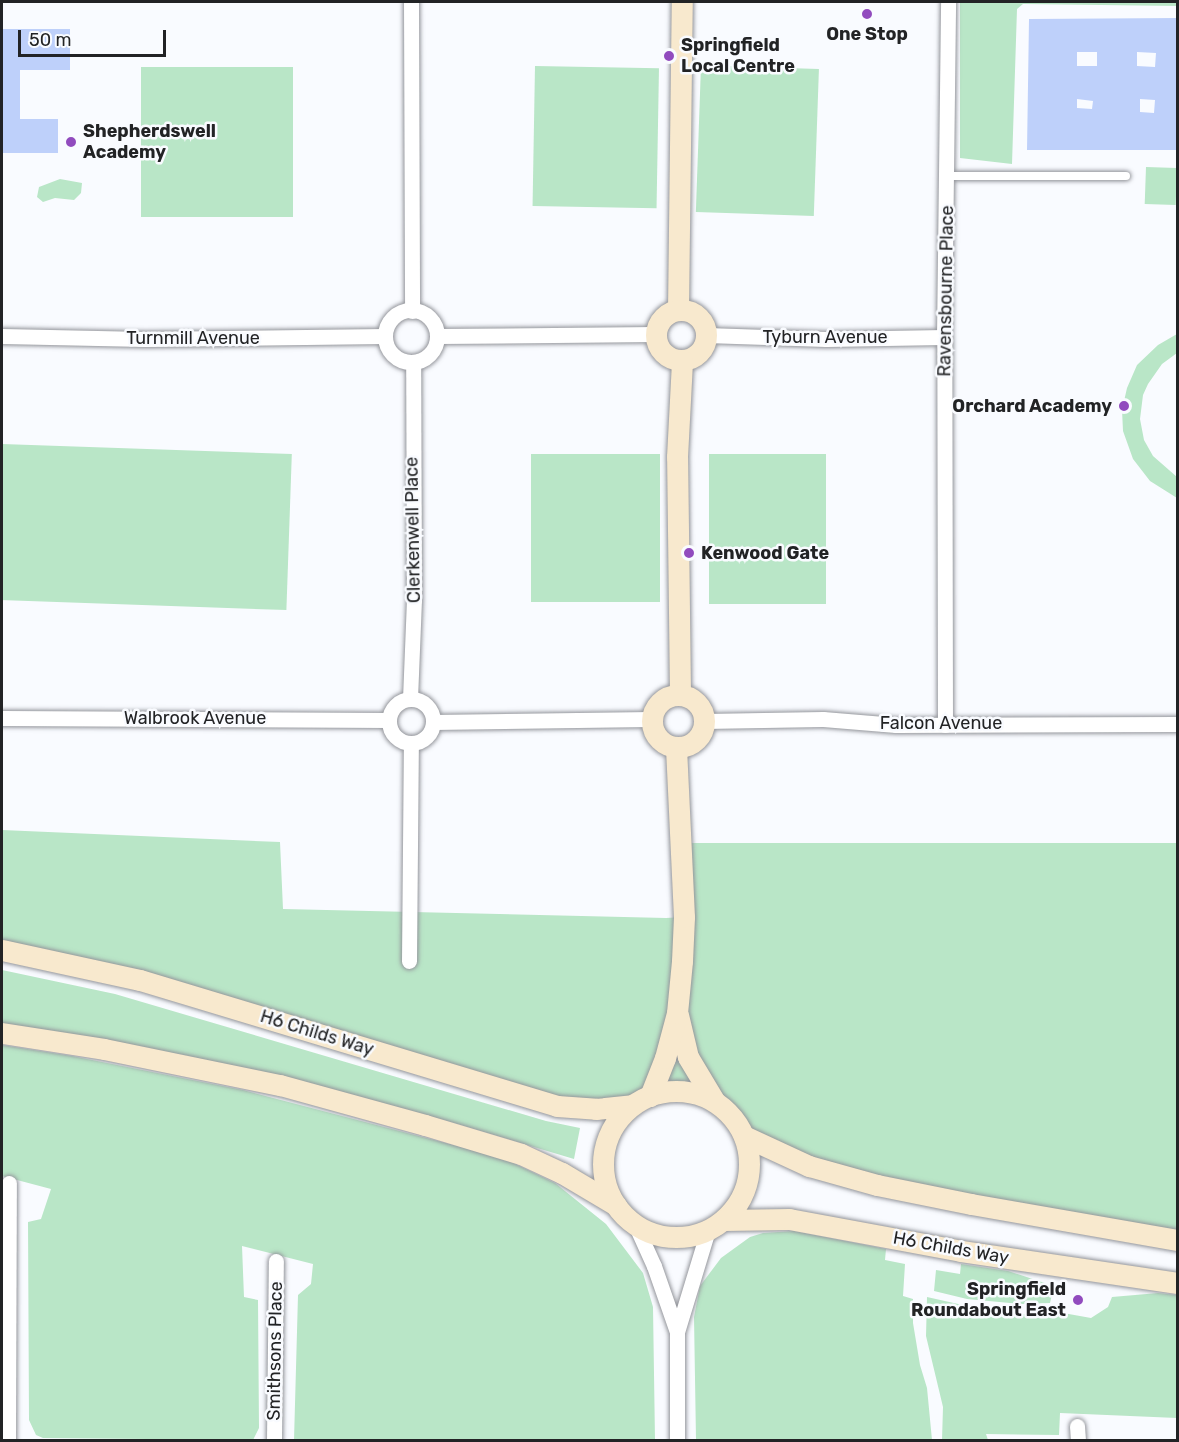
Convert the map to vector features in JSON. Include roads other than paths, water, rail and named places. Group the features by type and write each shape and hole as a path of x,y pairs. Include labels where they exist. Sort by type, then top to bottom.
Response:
{"street":[{"path":"411,2 412,311"},
{"path":"678,310 682,2"},
{"name":"Ravensbourne Place","path":"945,725 944,337 948,2"},
{"path":"678,310 694,314 705,327 706,335 702,350 689,359 682,360 664,353 656,334 665,316 678,310"},
{"path":"412,311 430,319 436,336 435,344 427,356 413,362 397,358 390,352 385,336 387,328 397,315 412,311"},
{"path":"436,336 656,334"},
{"name":"Tyburn Avenue","path":"706,335 826,339 944,337"},
{"name":"Turnmill Avenue","path":"2,336 145,339 385,336"},
{"path":"680,694 677,457 682,360"},
{"name":"Clerkenwell Place","path":"411,699 414,600 413,362"},
{"path":"680,694 687,696 700,706 704,721 702,730 692,743 676,747 661,741 652,728 651,719 657,704 671,695 680,694"},
{"path":"411,699 424,703 429,709 433,722 426,737 411,743 404,742 393,734 389,720 398,703 411,699"},
{"name":"Walbrook Avenue","path":"2,718 389,720"},
{"path":"433,722 651,719"},
{"name":"Falcon Avenue","path":"704,721 823,719 896,725 1178,724"},
{"path":"409,962 411,743"},
{"path":"616,1205 606,1185 603,1163 607,1141 617,1121 641,1101 666,1058 677,1013 684,917 676,747"},
{"name":"H6 Childs Way","path":"2,950 140,980 557,1106 596,1109 641,1101"},
{"path":"2,1033 104,1049 280,1085 415,1122 521,1154 562,1173 616,1205 635,1224 658,1235 684,1237 716,1225 739,1203 748,1182 749,1159 744,1136 732,1117 715,1102 688,1057 677,1013"},
{"path":"641,1101 670,1091 693,1093 715,1102"},
{"path":"744,1136 809,1166 898,1189 1178,1240"},
{"path":"8,1440 9,1183"},
{"name":"H6 Childs Way","path":"716,1225 789,1219 961,1251 1178,1283"},
{"path":"635,1224 654,1266 677,1332 677,1440"},
{"path":"677,1332 716,1225"},
{"name":"Smithsons Place","path":"274,1440 276,1262"}],"lane":[{"path":"947,176 1126,176"}],"place":[{"name":"One Stop","path":"867,14"},
{"name":"Springfield Local Centre","path":"669,56"},
{"name":"Shepherdswell Academy","path":"71,142"},
{"name":"Orchard Academy","path":"1124,406"},
{"name":"Kenwood Gate","path":"689,553"},
{"name":"Springfield Roundabout East","path":"1078,1300"}]}
